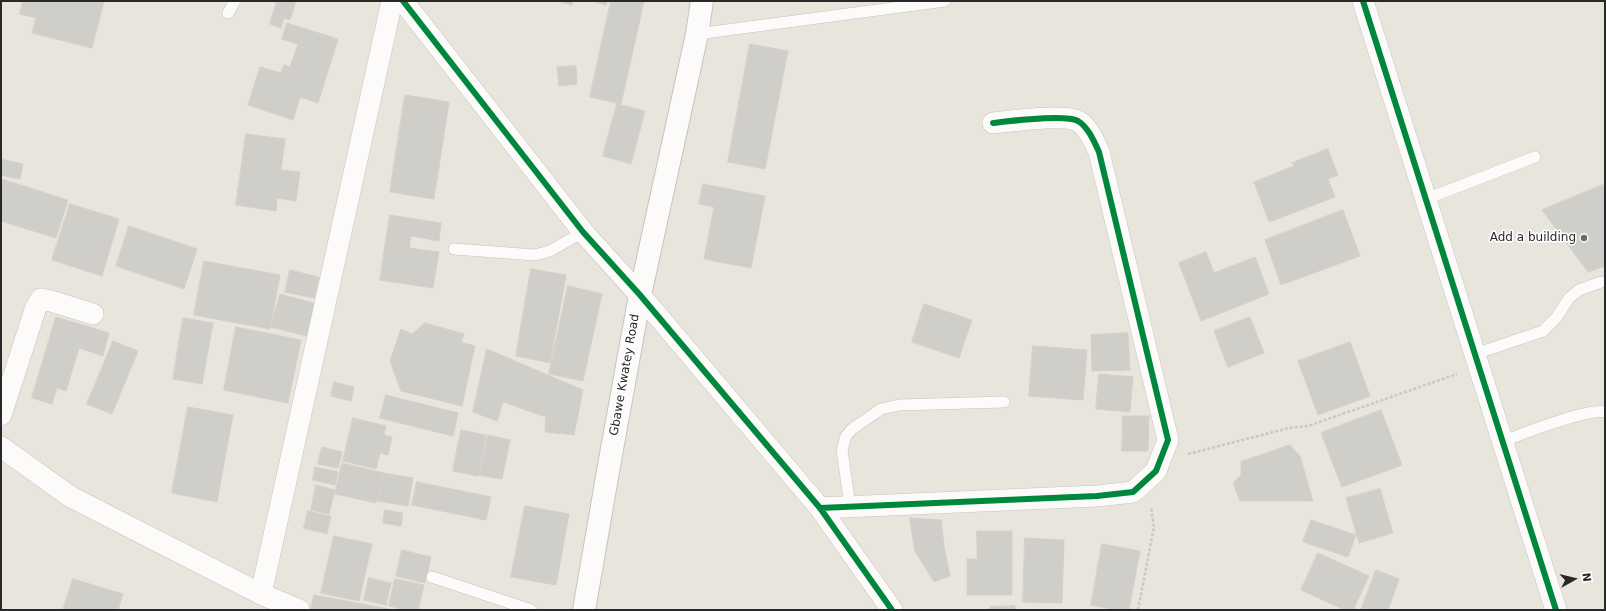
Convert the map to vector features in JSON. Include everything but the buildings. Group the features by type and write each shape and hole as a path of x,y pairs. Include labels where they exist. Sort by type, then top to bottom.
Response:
{"street":[{"path":"261,594 392,1"},
{"path":"403,1 583,232 640,295 820,508 892,610"},
{"name":"Gbawe Kwatey Road","path":"584,610 640,295 697,34 702,1"},
{"path":"1363,1 1556,610"},
{"path":"820,508 1097,496 1133,492 1156,471 1168,440 1098,152 1091,136 1078,121 1066,118 993,122"},
{"path":"1,415 36,307 41,299 93,314"},
{"path":"1,447 71,498 261,594 299,610"}],"lane":[{"path":"228,13 235,1"},
{"path":"697,34 945,1"},
{"path":"1426,199 1535,157"},
{"path":"454,249 535,255 550,251 583,232"},
{"path":"1477,360 1543,331 1557,317 1569,298 1579,290 1601,282"},
{"path":"850,506 842,450 846,436 881,409 898,405 1004,402"},
{"path":"1503,441 1585,413 1605,412"},
{"path":"432,577 531,610"}],"path":[{"path":"1160,461 1289,428 1308,426 1477,360"},
{"path":"1138,610 1154,527 1144,482"}],"cycle path":[{"path":"403,1 583,232 640,295 820,508 892,610"},
{"path":"1363,1 1556,610"},
{"path":"820,508 1097,496 1133,492 1156,471 1168,440 1099,152 1095,143 1085,127 1078,121 1071,119 1050,118 993,123"}],"place":[{"name":"Add a building","path":"1584,238"}]}
